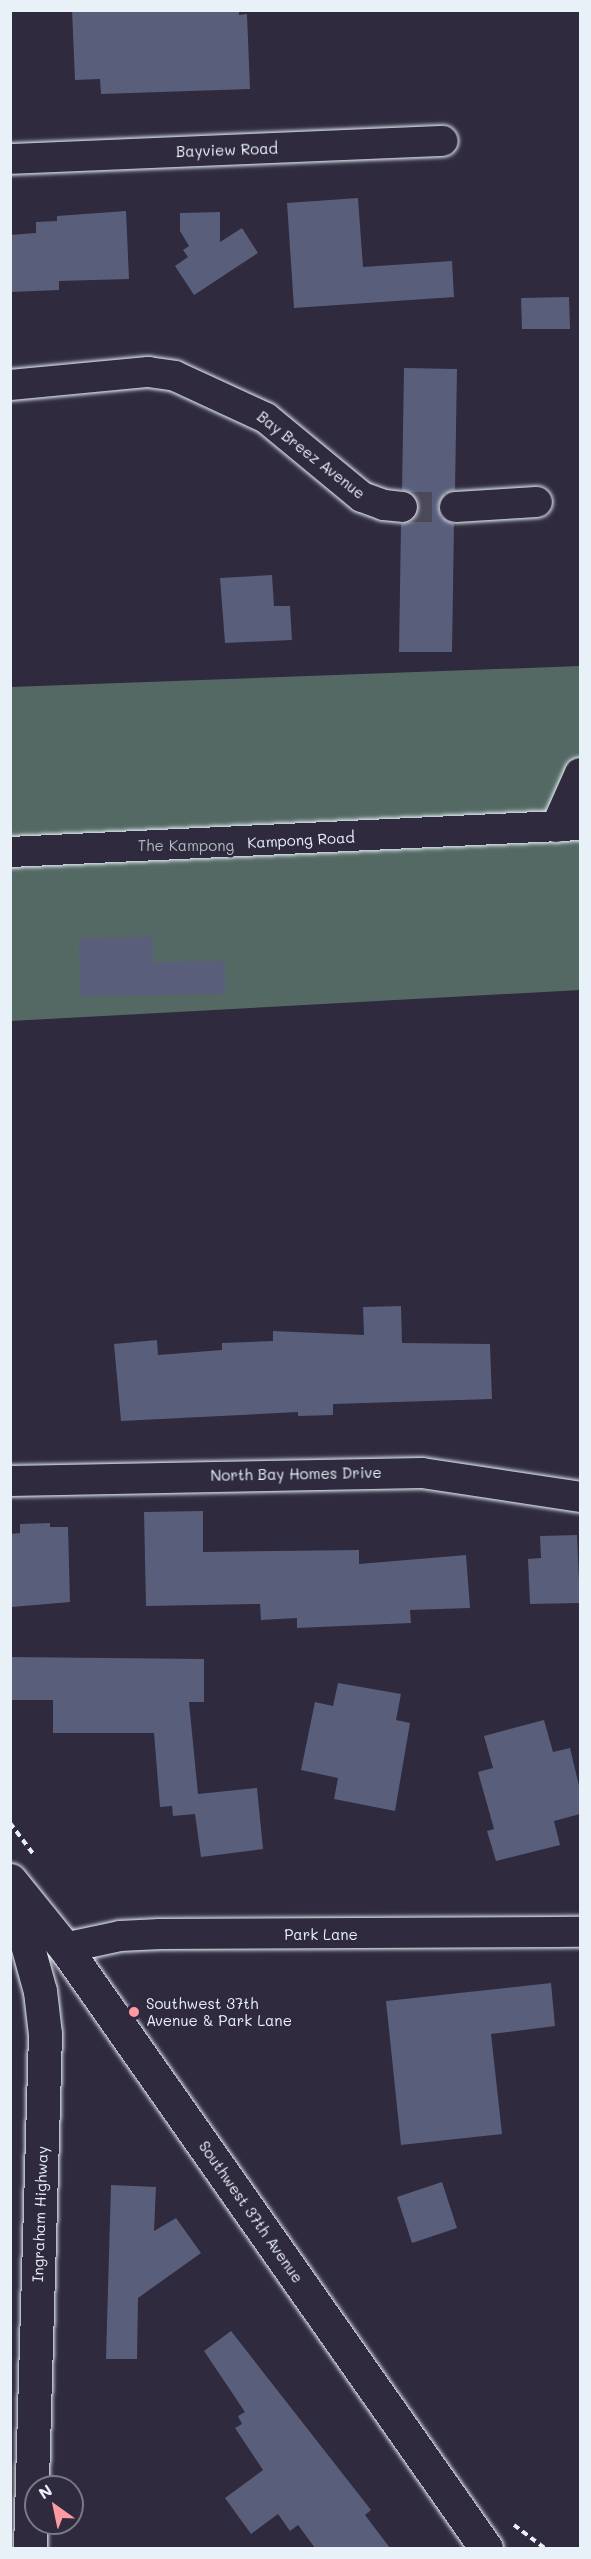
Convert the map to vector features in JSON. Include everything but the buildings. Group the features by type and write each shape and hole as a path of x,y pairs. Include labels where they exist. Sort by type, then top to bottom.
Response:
{"street":[{"name":"Bayview Road","path":"10,159 443,141"},
{"name":"Bay Breez Avenue","path":"10,385 148,372 176,376 266,418 362,496 384,505 402,507"},
{"path":"455,507 537,502"},
{"name":"Kampong Road","path":"10,852 568,826 580,773"},
{"name":"North Bay Homes Drive","path":"10,1481 422,1473 580,1497"},
{"name":"Southwest 37th Avenue","path":"10,1881 64,1948 486,2548"},
{"name":"Ingraham Highway","path":"10,1881 40,1991 45,2034 30,2548"},
{"name":"Park Lane","path":"64,1948 120,1936 160,1934 580,1932"}],"green space":[{"name":"The Kampong","path":"580,666 580,990 11,1021 11,687"}],"tunnel":[{"path":"402,507 455,507"}],"place":[{"name":"Southwest 37th Avenue & Park Lane","path":"134,2012"}]}
